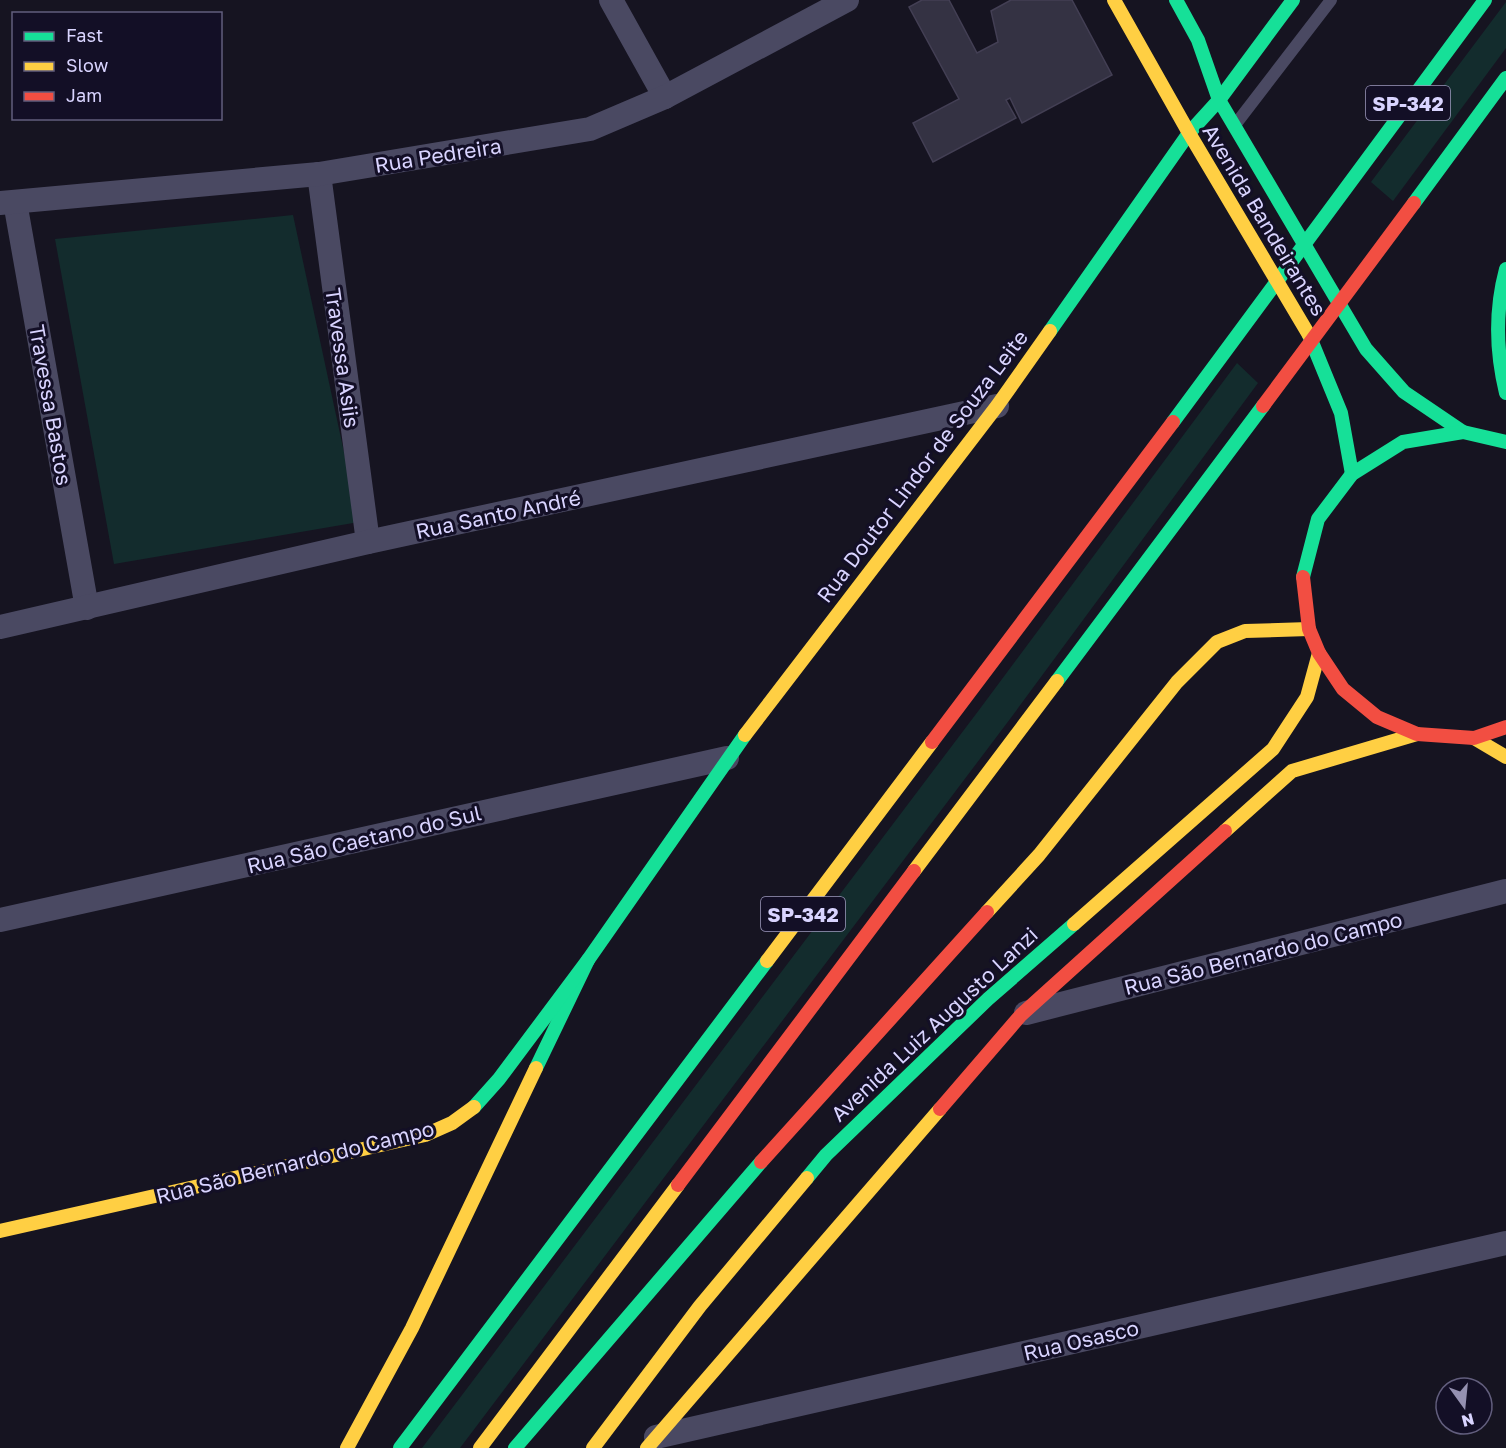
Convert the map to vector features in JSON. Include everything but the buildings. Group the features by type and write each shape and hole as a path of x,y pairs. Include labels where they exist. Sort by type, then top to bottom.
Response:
{"main road":[{"name":"Avenida Bandeirantes","path":"1114,0 1311,339 1341,413 1352,474"},
{"name":"Avenida Bandeirantes","path":"1176,0 1198,40 1219,100 1366,349 1404,392 1462,432 1506,442"},
{"name":"Rua Doutor Lindor de Souza Leite","path":"588,960 727,758 997,406 1189,132 1219,100 1293,0"},
{"name":"SP-342","path":"400,1448 1205,379 1485,0"},
{"name":"SP-342","path":"480,1448 1256,416 1506,78"},
{"path":"1506,269 1498,321 1499,367 1506,393"},
{"name":"Avenida Bandeirantes","path":"1462,432 1403,442 1352,474 1318,519 1303,573 1309,629 1318,653 1343,689 1377,717 1417,734 1474,738 1506,727"},
{"path":"515,1448 763,1160 1039,855 1177,682 1217,642 1245,631 1309,629"},
{"name":"Avenida Luiz Augusto Lanzi","path":"593,1448 700,1306 826,1155 988,999 1273,749 1307,697 1318,653"},
{"path":"652,1442 1021,1014 1292,771 1417,734"},
{"name":"Avenida Bandeirantes","path":"1474,738 1506,757"},
{"path":"347,1448 412,1328 588,960"},
{"name":"Rua São Bernardo do Campo","path":"0,1231 425,1134 452,1123 476,1106 499,1079 588,960"}],"street":[{"path":"611,0 665,97"},
{"name":"Rua Pedreira","path":"7,202 319,174 590,129 665,97 847,0"},
{"name":"Travessa Asiis","path":"319,174 368,542"},
{"name":"Travessa Bastos","path":"7,202 87,608"},
{"name":"Rua Santo André","path":"0,627 368,542 997,406"},
{"name":"Rua São Caetano do Sul","path":"0,920 727,758"},
{"name":"Rua São Bernardo do Campo","path":"1021,1014 1506,891"},
{"name":"Rua Osasco","path":"652,1442 1506,1243"}],"lane":[{"path":"1235,126 1331,0"}],"green space":[{"path":"1506,2 1506,48 1393,201 1371,182"},
{"path":"293,215 359,522 114,564 55,239"},
{"path":"1237,363 1258,383 1010,719 460,1448 422,1448 979,710"}],"traffic: fast":[{"path":"1176,0 1198,40 1219,100 1366,349 1404,392 1463,432"},
{"path":"1050,331 1189,133 1219,100 1293,0"},
{"path":"1173,422 1485,0"},
{"path":"1414,203 1506,78"},
{"path":"1506,269 1502,284 1498,331 1500,362 1506,393"},
{"path":"1309,335 1341,413 1352,474"},
{"path":"1057,681 1263,406"},
{"path":"1303,577 1318,519 1352,474 1403,442 1463,432 1506,442"},
{"path":"474,1107 499,1079 588,960 745,735"},
{"path":"807,1178 826,1155 988,999 1074,924"},
{"path":"536,1068 588,960"},
{"path":"400,1448 767,961"},
{"path":"515,1448 761,1162"}],"traffic: slow":[{"path":"1114,0 1189,133 1309,335"},
{"path":"745,735 997,406 1050,331"},
{"path":"987,912 1039,855 1177,682 1217,642 1245,631 1309,629"},
{"path":"1074,924 1273,749 1307,697 1319,653"},
{"path":"914,871 1057,681"},
{"path":"1225,831 1292,771 1417,734"},
{"path":"1474,738 1506,757"},
{"path":"767,961 932,742"},
{"path":"347,1448 412,1328 536,1068"},
{"path":"0,1231 425,1135 452,1123 474,1107"},
{"path":"647,1448 940,1109"},
{"path":"593,1448 700,1306 807,1178"},
{"path":"480,1448 678,1185"}],"traffic: jam":[{"path":"1263,406 1414,203"},
{"path":"932,742 1173,422"},
{"path":"1303,577 1309,629 1319,653 1343,689 1377,717 1417,734 1474,738 1506,727"},
{"path":"940,1109 1021,1015 1225,831"},
{"path":"678,1185 914,871"},
{"path":"761,1162 987,912"}]}
